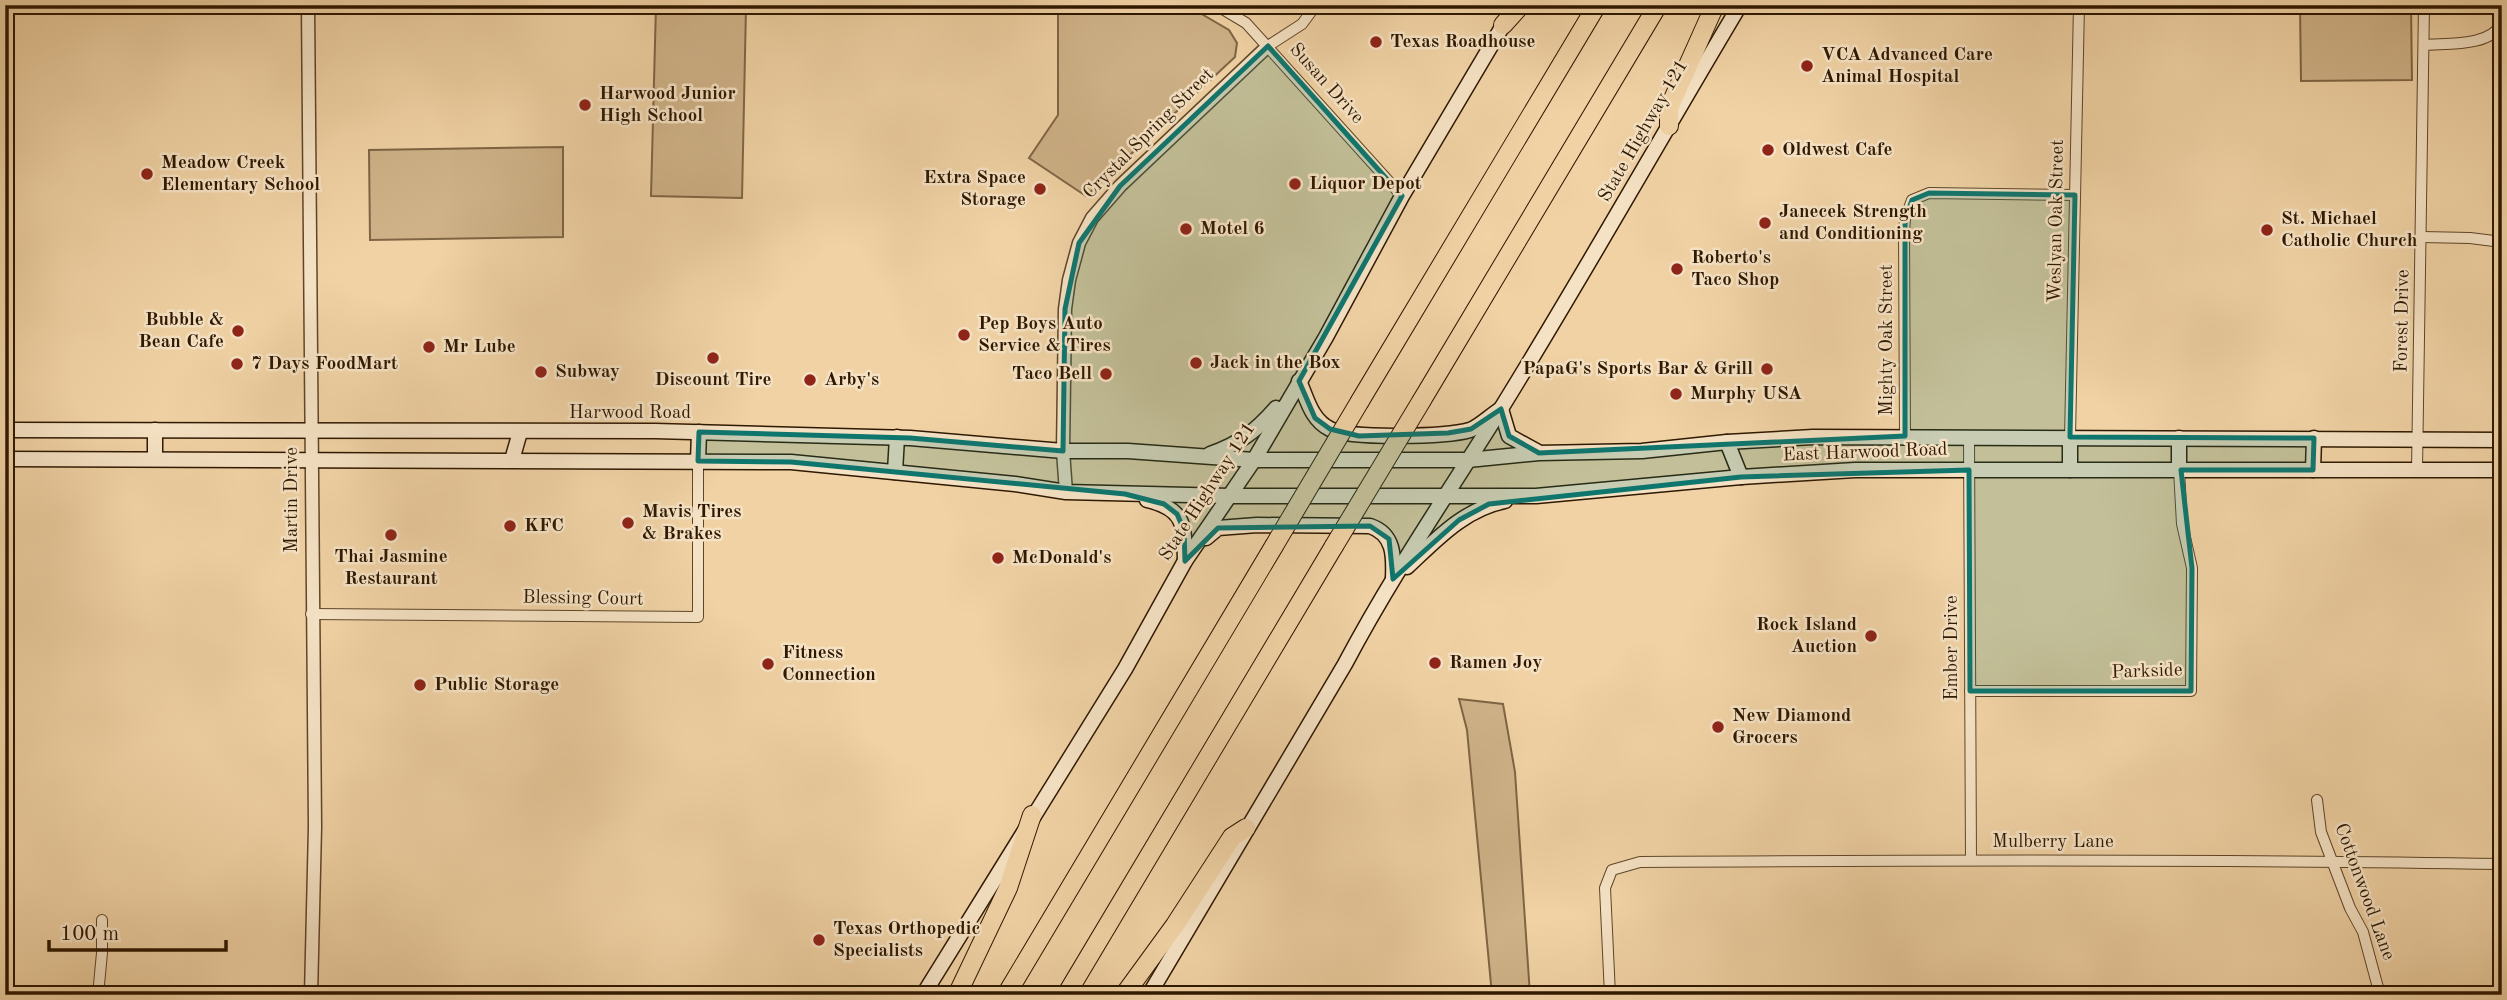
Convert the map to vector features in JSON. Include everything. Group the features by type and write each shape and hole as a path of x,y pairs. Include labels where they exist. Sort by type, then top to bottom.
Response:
{"highway":[{"path":"1503,25 1521,5"},
{"path":"1006,995 1597,5"},
{"path":"1066,995 1658,5"},
{"path":"1669,126 1669,108 1715,5"},
{"path":"957,995 1008,888 1032,815"},
{"path":"1124,995 1175,925 1232,837 1246,828"}],"main road":[{"name":"State Highway 121","path":"923,995 1032,815 1125,669 1185,561 1254,460 1326,337 1402,195 1516,5"},
{"name":"State Highway 121","path":"1149,995 1393,579 1501,409 1740,5"},
{"path":"1206,456 1230,447 1258,429 1299,381 1315,418 1330,429 1359,436 1448,433 1472,429 1501,409 1509,436 1539,453"},
{"name":"Harwood Road","path":"5,430 699,432 897,437 1063,451 1254,460"},
{"path":"155,430 155,459"},
{"path":"512,460 520,432"},
{"path":"698,461 699,432"},
{"name":"East Harwood Road","path":"1254,460 1468,460 1539,453 1642,451 1727,442 1905,436 2502,440"},
{"path":"895,472 897,437"},
{"path":"2070,437 2070,470"},
{"path":"2179,438 2179,470"},
{"path":"2313,470 2314,438"},
{"path":"1727,442 1741,477"},
{"path":"5,459 790,462 1066,492 1230,496"},
{"name":"East Harwood Road","path":"1230,496 1536,496 1741,477 1855,470 2502,470"},
{"path":"1125,495 1164,504 1177,514 1184,530 1185,561"},
{"path":"1393,579 1459,520 1489,504 1536,496"},
{"path":"1185,561 1210,533 1218,528 1257,525 1370,526 1380,529 1389,539 1394,555 1393,579"}],"street":[{"name":"Martin Drive","path":"308,5 315,836 311,995"},
{"name":"Susan Drive","path":"1216,5 1246,23 1402,195"},
{"name":"Crystal Spring Street","path":"1066,492 1063,451 1065,309 1069,280 1091,218 1200,108 1268,46 1302,24 1316,5"},
{"name":"Weslyan Oak Street","path":"2070,437 2079,5"},
{"name":"Forest Drive","path":"2417,470 2424,5"},
{"path":"2425,45 2480,40 2498,30 2502,24"},
{"name":"Mighty Oak Street","path":"1905,436 1904,232 1905,219 1912,200 1929,193 2075,195"},
{"path":"2422,237 2502,242"},
{"name":"Ember Drive","path":"1969,436 1971,860"},
{"name":"Blessing Court","path":"312,614 698,617 698,461"},
{"name":"Parkside","path":"1970,691 2191,691 2192,568 2182,524 2179,470"},
{"name":"Cottonwood Lane","path":"2316,800 2321,832 2362,932 2380,995"},
{"name":"Mulberry Lane","path":"1610,995 1605,888 1612,870 1640,862 1971,860 2502,864"},
{"path":"98,995 102,920"}],"highlighted area":[{"path":"1268,46 1402,196 1299,381 1315,418 1330,429 1359,436 1448,433 1471,429 1501,409 1509,436 1539,453 1905,436 1905,219 1912,200 1929,193 2075,195 2070,437 2314,438 2313,470 2181,470 2192,568 2191,691 1970,691 1969,470 1741,477 1489,504 1459,520 1393,579 1389,539 1370,526 1218,528 1185,561 1184,530 1177,514 1164,504 1125,494 791,462 698,461 699,432 910,438 1063,451 1065,309 1079,243 1120,186"}],"shaded area":[{"path":"656,5 746,7 742,198 651,196"},
{"path":"1058,5 1186,5 1229,30 1237,43 1235,57 1086,196 1029,158 1058,115"},
{"path":"2300,5 2411,5 2412,80 2301,81"},
{"path":"563,147 563,237 370,240 369,150"},
{"path":"1459,699 1503,704 1515,772 1530,995 1492,995 1467,730"}],"place":[{"name":"Texas Roadhouse","path":"1376,42"},
{"name":"VCA Advanced Care Animal Hospital","path":"1807,66"},
{"name":"Harwood Junior High School","path":"585,105"},
{"name":"Oldwest Cafe","path":"1768,150"},
{"name":"Meadow Creek Elementary School","path":"147,174"},
{"name":"Liquor Depot","path":"1295,184"},
{"name":"Extra Space Storage","path":"1040,189"},
{"name":"Janecek Strength and Conditioning","path":"1765,223"},
{"name":"Motel 6","path":"1186,229"},
{"name":"St. Michael Catholic Church","path":"2267,230"},
{"name":"Roberto's Taco Shop","path":"1677,269"},
{"name":"Bubble & Bean Cafe","path":"238,331"},
{"name":"Pep Boys Auto Service & Tires","path":"964,335"},
{"name":"Mr Lube","path":"429,347"},
{"name":"Discount Tire","path":"713,358"},
{"name":"Jack in the Box","path":"1196,363"},
{"name":"7 Days FoodMart","path":"237,364"},
{"name":"PapaG's Sports Bar & Grill","path":"1767,369"},
{"name":"Subway","path":"541,372"},
{"name":"Taco Bell","path":"1106,374"},
{"name":"Arby's","path":"810,380"},
{"name":"Murphy USA","path":"1676,394"},
{"name":"Mavis Tires & Brakes","path":"628,523"},
{"name":"KFC","path":"510,526"},
{"name":"Thai Jasmine Restaurant","path":"391,535"},
{"name":"McDonald's","path":"998,558"},
{"name":"Rock Island Auction","path":"1871,636"},
{"name":"Ramen Joy","path":"1435,663"},
{"name":"Fitness Connection","path":"768,664"},
{"name":"Public Storage","path":"420,685"},
{"name":"New Diamond Grocers","path":"1718,727"},
{"name":"Texas Orthopedic Specialists","path":"819,940"}]}
